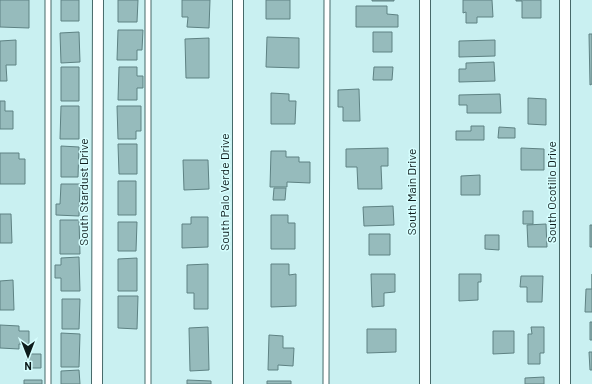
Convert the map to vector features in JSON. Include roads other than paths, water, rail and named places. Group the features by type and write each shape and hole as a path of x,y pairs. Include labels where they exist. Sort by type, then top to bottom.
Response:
{"street":[{"name":"South Stardust Drive","path":"97,384 98,0"},
{"name":"South Palo Verde Drive","path":"238,0 238,384"},
{"name":"South Main Drive","path":"425,0 425,384"},
{"name":"South Ocotillo Drive","path":"565,0 565,384"}],"lane":[{"path":"48,0 48,384"},
{"path":"148,0 148,384"},
{"path":"326,384 327,0"}]}
